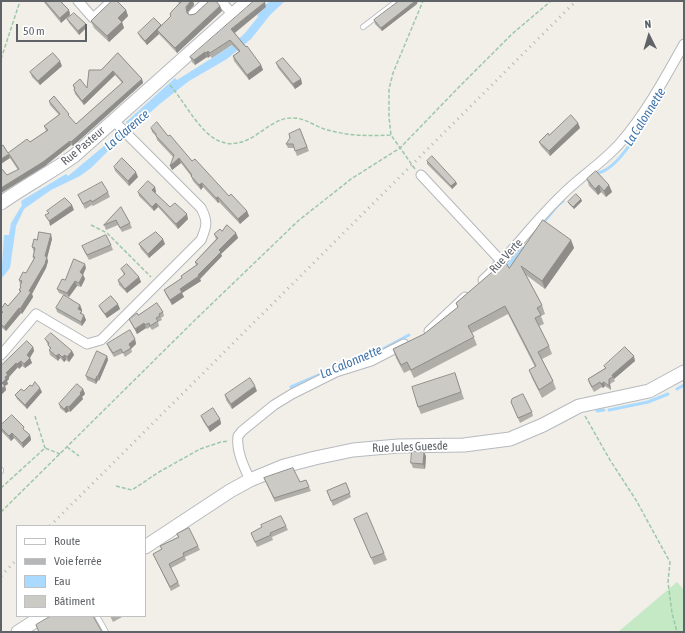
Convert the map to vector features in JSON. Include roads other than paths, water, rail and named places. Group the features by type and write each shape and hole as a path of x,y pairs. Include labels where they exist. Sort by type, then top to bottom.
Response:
{"street":[{"path":"78,1 93,18 112,1"},
{"path":"193,14 208,1"},
{"path":"221,1 233,9"},
{"name":"Rue Pasteur","path":"1,203 69,160 118,124 233,9 248,1"},
{"name":"Rue Verte","path":"423,334 429,331 502,262 560,196 603,161 621,142 650,103 684,44"},
{"path":"1,354 36,314 87,344 101,340 201,240 206,228 206,218 201,208 118,124"},
{"path":"418,172 502,262"},
{"path":"250,480 241,458 237,440 238,436 250,424 292,394 336,372 371,361 410,341"},
{"name":"Rue Jules Guesde","path":"146,546 220,497 250,480 284,466 353,450 398,446 464,445 510,439 543,425 579,406 649,391 684,372"},
{"path":"18,632 40,617"}],"lane":[{"path":"363,28 397,1"},
{"path":"98,617 106,632"}],"water":[{"name":"La Clarence","path":"270,1 285,1 270,15 251,39 227,59 189,81 161,103 122,137 91,168 80,176 51,190 24,209 16,226 10,268 1,279 4,235 9,235 11,223 22,205 21,201 66,174 68,176 128,126 126,122 175,78 177,80 231,46 245,33 258,17 257,15"}],"waterway":[{"name":"La Calonnette","path":"598,173 607,169 624,153 657,100"},
{"name":"La Calonnette","path":"543,223 563,201"},
{"name":"La Calonnette","path":"505,269 523,248"},
{"name":"La Calonnette","path":"343,365 381,350 409,335"},
{"name":"La Calonnette","path":"291,387 326,372"},
{"path":"677,389 684,385"},
{"path":"609,410 648,402 668,394"},
{"path":"597,411 604,410"}],"railway":[{"path":"51,525 576,1"},
{"path":"1,576 16,560"}]}
